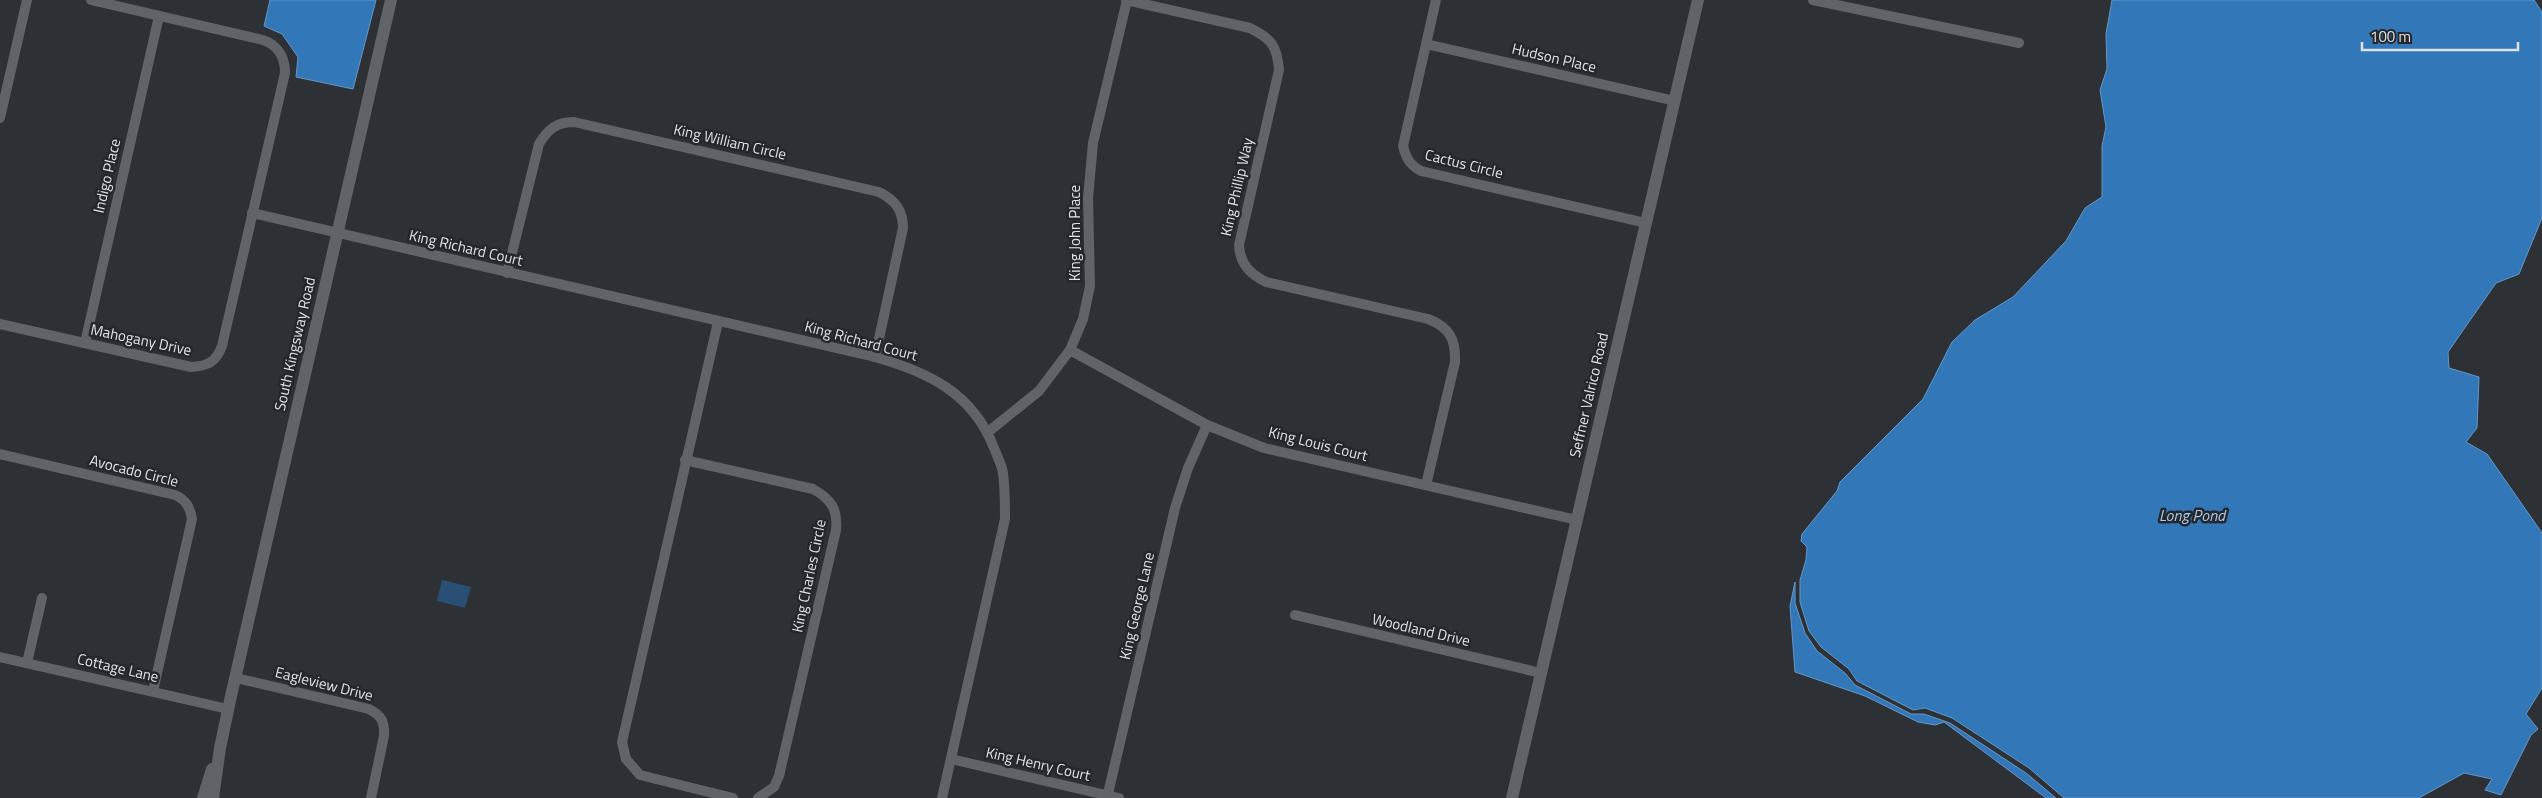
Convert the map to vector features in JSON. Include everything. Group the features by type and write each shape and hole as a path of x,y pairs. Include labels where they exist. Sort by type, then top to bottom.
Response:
{"street":[{"path":"0,118 28,0"},
{"name":"Mahogany Drive","path":"0,324 192,367 212,363 222,346 285,73 282,56 276,47 263,40 91,0"},
{"name":"South Kingsway Road","path":"220,748 391,0"},
{"name":"King John Place","path":"988,432 1038,391 1070,350 1083,319 1090,286 1088,198 1093,143 1126,0"},
{"name":"King Phillip Way","path":"1126,0 1250,28 1265,36 1274,46 1278,56 1279,70 1239,245 1240,256 1253,275 1266,282 1428,319 1441,324 1450,333 1456,346 1455,362 1426,485"},
{"name":"Cactus Circle","path":"1436,0 1403,146 1409,162 1421,171 1646,223"},
{"name":"Seffner Valrico Road","path":"1512,798 1698,0"},
{"path":"1813,0 2019,43"},
{"name":"Indigo Place","path":"85,343 159,16"},
{"name":"Hudson Place","path":"1426,44 1675,101"},
{"name":"King William Circle","path":"507,273 539,144 552,127 562,122 584,124 879,192 890,198 903,216 903,228 875,357"},
{"path":"252,214 338,234"},
{"name":"King Richard Court","path":"338,234 875,357 912,368 941,382 967,404 988,432 1003,472 1005,519 942,798"},
{"path":"718,322 622,742 626,759 640,775 687,793 733,798"},
{"name":"King Louis Court","path":"1070,350 1207,426 1264,448 1577,520"},
{"name":"King George Lane","path":"1108,797 1175,508 1188,468 1207,426"},
{"name":"Avocado Circle","path":"0,454 175,495 183,499 188,505 192,519 153,691"},
{"name":"King Charles Circle","path":"685,460 813,489 826,496 834,506 837,517 836,530 779,776 774,787 758,798"},
{"path":"27,663 42,598"},
{"name":"Woodland Drive","path":"1295,615 1541,673"},
{"name":"Cottage Lane","path":"0,656 153,691 230,703"},
{"name":"Eagleview Drive","path":"236,678 369,709 376,713 382,719 384,736 371,798"},
{"path":"203,798 220,748"},
{"path":"213,798 220,748"},
{"name":"King Henry Court","path":"951,759 1108,797 1119,798"}],"shaded area":[{"path":"442,580 471,587 465,608 437,601"}],"water":[{"path":"270,0 376,0 353,89 296,77 298,57 282,34 264,26"},
{"name":"Long Pond","path":"2112,0 2534,0 2542,12 2542,218 2519,274 2496,283 2448,352 2449,368 2479,377 2477,428 2466,442 2487,454 2542,533 2542,688 2526,714 2538,729 2531,735 2501,795 2485,790 2492,779 2464,773 2419,798 2064,798 2029,768 1952,718 1925,708 1913,710 1857,681 1849,669 1821,647 1809,631 1800,602 1800,580 1806,560 1807,547 1801,541 1802,534 1837,491 1840,482 1923,399 1952,342 1975,320 2013,297 2066,241 2085,208 2102,197 2102,146 2106,127 2100,90 2107,69 2106,34"},
{"path":"1795,582 1795,603 1805,633 1817,651 1845,673 1855,685 1911,714 1924,714 1950,723 2026,773 2056,798 2046,798 1944,722 1935,725 1918,722 1865,696 1795,672 1790,606"}]}
